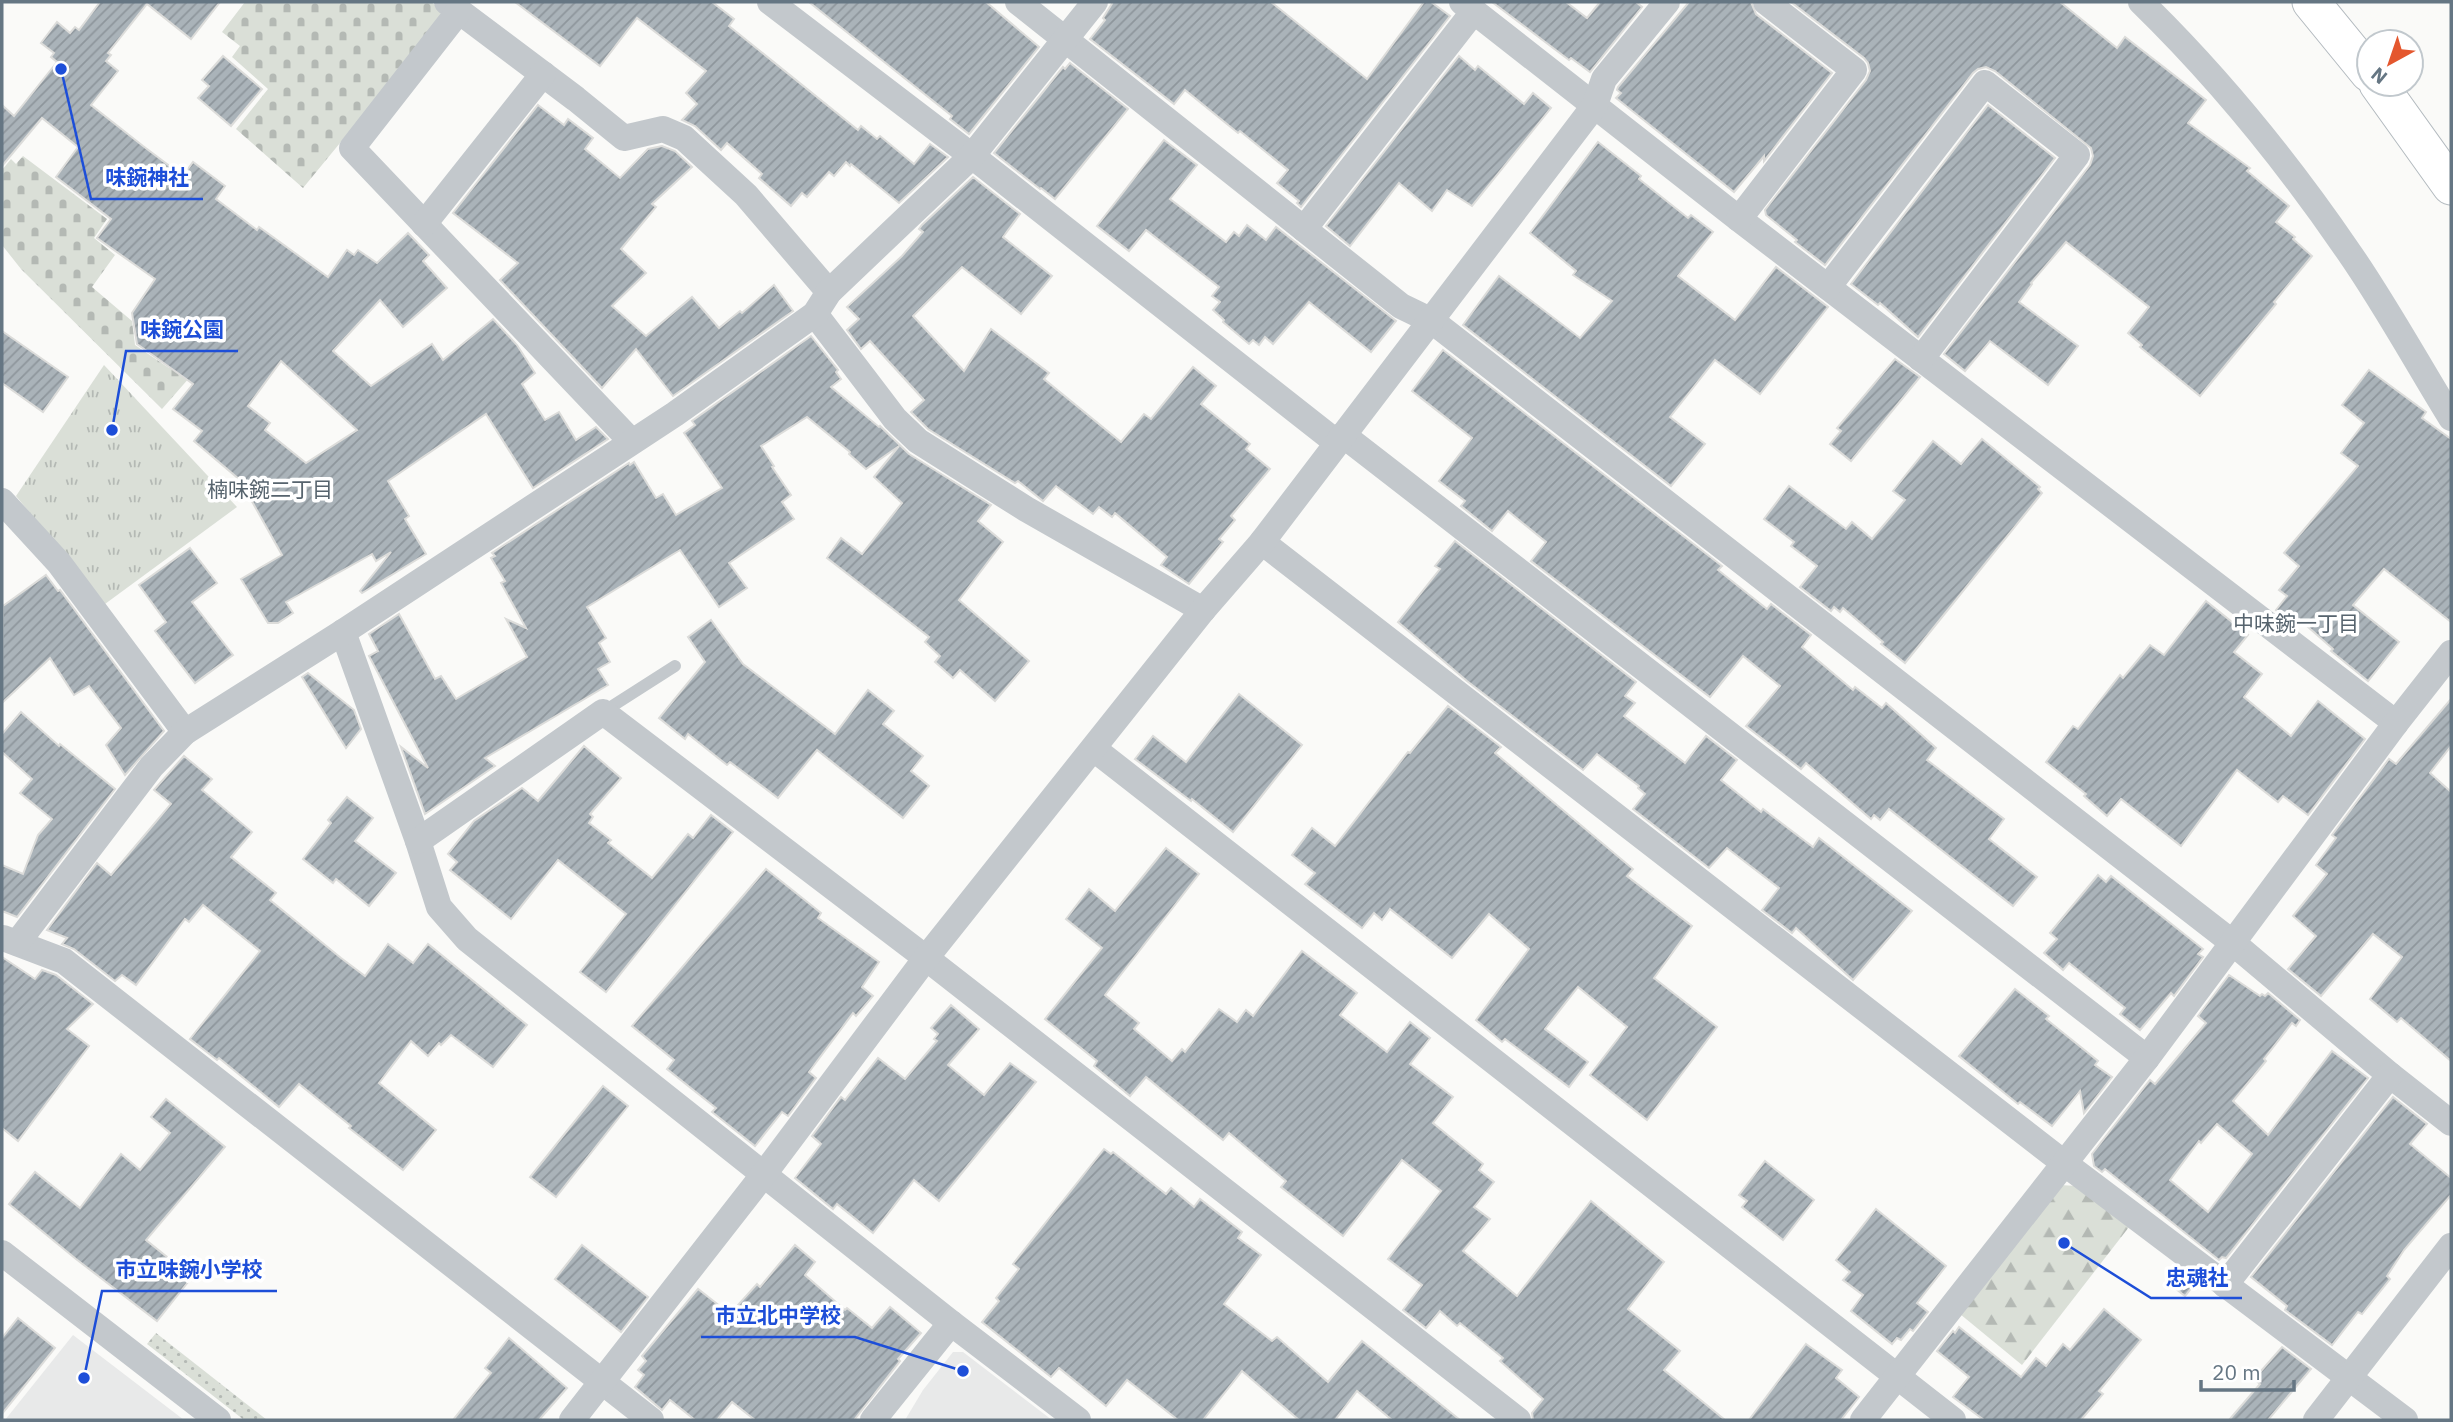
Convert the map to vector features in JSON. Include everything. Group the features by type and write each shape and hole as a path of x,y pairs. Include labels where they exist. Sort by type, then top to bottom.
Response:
{"main road":[{"path":"2311,2 2355,56"},
{"path":"2388,98 2451,186"}],"street":[{"path":"770,2 2147,1058"},
{"path":"1018,2 1401,306 1432,321 2233,943 2390,1076 2451,1123"},
{"path":"651,1420 64,961 10,940 151,767 185,732 343,632 675,414 822,303 972,156 1095,2"},
{"path":"572,1420 764,1174 926,958 1203,610 1262,541 1432,321 1595,105 1604,79 1667,2"},
{"path":"1739,219 1854,70 1766,2"},
{"path":"2141,2 2188,47 2276,153 2349,252 2451,418"},
{"path":"631,441 352,148 453,6 624,138 663,130 684,138 746,195 822,303 895,419 918,441 1026,509 1203,610"},
{"path":"1304,229 1477,7 1739,219 2396,723"},
{"path":"424,224 542,74"},
{"path":"1828,287 1984,83 2077,155 1921,359"},
{"path":"2,501 59,564 185,732"},
{"path":"1262,541 2064,1163 2405,1420"},
{"path":"343,632 439,907 467,939 951,1323 1078,1420"},
{"path":"1863,1420 2147,1058 2451,653"},
{"path":"418,841 603,712 926,958 1518,1420"},
{"path":"1094,749 1953,1420"},
{"path":"2225,1286 2390,1076"},
{"path":"2316,1420 2451,1246"},
{"path":"2,1253 218,1420"},
{"path":"873,1420 951,1323"}],"lane":[{"path":"603,712 675,666"}],"shaded area":[{"path":"73,1335 184,1420 5,1420"},
{"path":"953,1352 963,1352 1052,1420 905,1420 923,1390"}],"green space":[{"path":"245,2 431,2 439,8 442,19 303,188 236,129 268,89 232,57 240,46 222,32"},
{"path":"23,156 107,219 94,238 115,255 92,287 132,321 135,345 169,368 211,353 162,409 21,269 2,245 2,170 11,159 16,164"},
{"path":"104,365 237,507 105,604 16,496"},
{"path":"2060,1185 2077,1186 2129,1227 2022,1365 1960,1314"},
{"path":"156,1333 267,1420 244,1420 147,1344"}],"building":[{"path":"100,2 220,2 191,39 147,4 108,53 111,55 106,61 118,71 91,105 183,176 193,162 225,186 216,199 328,277 347,250 354,255 358,250 377,263 408,233 429,255 423,261 447,288 403,327 380,300 333,351 371,386 432,344 443,360 493,319 517,345 535,373 522,384 545,420 559,412 576,440 596,427 608,439 533,488 486,414 388,481 409,516 405,519 426,554 362,593 360,591 391,552 376,561 372,554 286,602 293,613 278,623 268,623 241,579 282,555 240,480 194,441 202,431 173,409 193,384 137,344 132,313 155,279 97,238 111,219 56,177 78,147 42,118 2,166 2,105 14,116 57,62 51,57 54,53 41,43 57,22 70,33 75,27 79,30","holes":["281,361 357,430 306,463 265,430 270,423 248,406"]},
{"path":"515,2 712,2 734,19 729,26 858,130 861,126 877,139 880,136 914,164 930,144 948,157 899,203 846,162 834,176 829,172 807,197 802,193 791,206 759,178 762,174 727,143 721,150 695,126 682,120 697,104 686,93 706,71 637,18 600,66"},
{"path":"809,2 986,2 1039,47 969,134 950,119 952,116"},
{"path":"1113,2 1271,2 1367,79 1424,2 1431,2 1450,16 1301,207 1297,203 1299,201 1277,183 1288,170 1240,131 1238,133 1185,90 1174,104 1090,39 1105,20 1103,18"},
{"path":"1492,2 1566,2 1587,18 1600,2 1636,2 1642,7 1590,72 1571,58 1569,60"},
{"path":"1689,2 1751,2 1756,14 1832,73 1764,161 1764,156 1734,192 1616,98 1621,93 1617,90 1618,87"},
{"path":"1791,2 2060,2 2117,48 2125,37 2206,100 2188,123 2250,168 2247,171 2289,206 2276,222 2295,237 2293,239 2312,256 2200,396 2140,347 2142,345 2128,333 2149,307 2066,242 2031,283 2019,302 2078,346 2048,385 1990,341 1965,371 1944,354 2090,165 2093,156 2091,148 1995,71 1986,67 1978,69 1825,265 1795,242 1797,240 1766,215 1765,210 1866,80 1870,71 1864,58"},
{"path":"223,56 262,89 231,126 198,98 209,86 202,80"},
{"path":"1459,56 1475,70 1478,66 1524,104 1533,93 1551,108 1472,206 1447,190 1432,211 1399,183 1350,246 1326,226"},
{"path":"1070,63 1128,109 1055,199 994,153 1063,67 1065,69"},
{"path":"538,105 564,125 568,119 593,138 585,149 620,178 648,149 662,146 675,151 692,167 652,204 656,207 621,249 646,273 612,306 646,336 692,297 719,328 740,311 742,313 774,285 793,311 673,396 636,349 602,388 500,280 518,263 453,213"},
{"path":"1988,105 2055,158 1918,337 1880,303 1878,305 1851,284"},
{"path":"1164,140 1197,165 1170,199 1226,242 1234,232 1239,236 1247,225 1266,240 1276,227 1396,321 1371,352 1309,302 1273,344 1265,337 1259,345 1253,340 1249,344 1213,310 1220,302 1212,296 1219,287 1146,230 1129,251 1097,226"},
{"path":"1598,142 1688,218 1691,215 1713,232 1678,276 1735,320 1776,267 1828,307 1760,394 1715,360 1670,417 1705,444 1671,486 1463,325 1499,276 1580,338 1612,301 1573,275 1576,271 1530,233"},
{"path":"973,177 1020,214 1003,237 1052,276 1021,314 962,267 913,316 964,371 991,329 1049,373 1044,379 1121,442 1144,414 1151,419 1193,367 1216,386 1201,404 1250,444 1246,449 1270,469 1231,516 1235,520 1219,539 1223,542 1189,584 1161,565 1167,557 1115,513 1112,517 1099,507 1093,514 1056,486 1043,501 1018,481 1015,483 928,429 911,412 924,400 870,341 861,349 847,330 859,319 847,307 902,256 923,232 919,229 922,225"},
{"path":"2,331 68,377 43,412 2,383"},
{"path":"811,336 838,370 836,372 841,379 831,387 880,426 909,454 991,505 978,521 1003,542 959,600 1029,661 995,701 960,670 953,678 935,662 940,656 925,642 929,637 827,558 841,538 862,554 902,503 874,477 899,446 866,469 850,452 807,417 761,446 791,495 782,502 794,519 729,563 747,588 719,607 680,550 587,607 606,638 599,643 610,662 598,669 608,685 485,758 495,766 425,814 401,747 428,768 369,656 378,651 369,634 399,614 435,679 441,676 456,699 527,657 506,619 526,628 501,583 505,581 491,558 495,556 492,553 629,463 630,465 634,462 656,498 663,494 676,515 722,488 684,433 695,425 692,421"},
{"path":"1443,350 1722,566 1718,570 1767,609 1771,604 1811,635 1802,647 1853,690 1855,687 1882,708 1886,703 1936,748 1927,760 2004,819 1989,839 2037,877 2013,906 1889,809 1880,820 1874,815 1871,819 1806,763 1801,769 1746,726 1780,686 1743,656 1710,697 1531,561 1546,542 1508,511 1492,531 1461,506 1465,501 1439,481 1472,438 1412,391"},
{"path":"1895,359 1920,377 1851,461 1830,444 1841,431 1837,428"},
{"path":"2369,370 2426,412 2422,418 2451,439 2451,622 2384,569 2353,605 2399,642 2368,681 2331,651 2333,649 2299,619 2294,625 2276,610 2287,596 2279,590 2299,566 2284,553 2358,466 2341,453 2364,423 2342,405"},
{"path":"1982,439 2040,487 2038,489 2042,493 1905,663 1843,608 1840,612 1834,607 1831,611 1800,587 1817,566 1791,546 1794,542 1764,519 1789,486 1846,529 1852,522 1872,539 1905,500 1893,491 1933,441 1961,464"},
{"path":"1455,541 1636,682 1625,696 1635,703 1624,716 1685,763 1706,736 1737,760 1721,780 1761,812 1763,809 1813,847 1819,838 1912,911 1853,980 1796,928 1792,933 1762,910 1779,888 1727,848 1709,868 1633,809 1645,794 1639,786 1597,754 1583,770 1467,681 1398,622 1440,569 1435,566"},
{"path":"190,548 217,583 192,602 233,655 195,683 155,631 166,622 139,585"},
{"path":"46,575 58,591 60,590 164,731 125,775 106,745 121,728 89,686 74,695 50,658 2,703 3,606"},
{"path":"2206,601 2248,635 2234,652 2262,674 2244,697 2291,736 2318,701 2365,739 2308,815 2283,796 2278,802 2237,770 2181,846 2121,799 2107,816 2084,796 2086,794 2046,762 2073,726 2078,729 2120,675 2123,678 2150,645 2164,655"},
{"path":"711,620 743,664 835,734 868,690 894,711 883,724 923,756 911,771 929,786 903,818 817,750 778,798 730,762 727,765 688,734 685,739 659,718 705,662 688,637"},
{"path":"308,673 354,710 361,729 346,748 302,677"},
{"path":"1239,694 1302,745 1233,832 1135,759 1153,736 1186,762"},
{"path":"2451,699 2451,746 2430,773 2451,792 2451,1061 2401,1018 2397,1022 2370,999 2402,957 2373,934 2321,996 2288,969 2316,936 2293,916 2327,874 2316,865 2336,838 2332,835 2389,759 2396,764"},
{"path":"1448,706 1501,747 1495,753 1633,869 1627,876 1692,926 1654,978 1717,1027 1647,1120 1590,1075 1627,1027 1578,987 1545,1029 1588,1062 1569,1087 1505,1039 1502,1042 1476,1020 1529,949 1489,914 1452,958 1390,909 1382,920 1374,913 1362,928 1305,884 1315,873 1292,855 1312,828 1335,846 1408,752 1410,753"},
{"path":"21,712 59,746 60,744 115,789 17,917 2,911 2,865 23,874 38,835 52,819 20,793 32,779 2,752 2,734"},
{"path":"584,746 621,778 590,814 593,817 589,823 611,840 608,843 652,878 688,834 693,838 711,815 733,832 606,992 580,972 626,914 558,860 511,919 450,870 457,862 448,854 474,821 522,788 538,801"},
{"path":"184,756 212,779 202,790 252,832 231,857 276,893 270,900 341,958 365,976 388,944 413,963 428,944 527,1025 493,1067 451,1035 441,1045 439,1043 428,1056 411,1041 379,1083 436,1130 403,1170 299,1084 279,1107 219,1058 217,1060 190,1039 260,951 203,905 189,922 185,919 136,985 122,975 115,981 74,949 62,944 67,938 47,930 97,863 111,875 171,804 154,790"},
{"path":"347,797 373,818 355,841 396,873 369,906 336,879 333,883 303,859 331,823 328,820"},
{"path":"1166,848 1199,874 1105,995 1139,1023 1134,1029 1172,1061 1182,1049 1185,1052 1219,1009 1237,1022 1246,1010 1253,1016 1302,951 1357,993 1340,1015 1387,1052 1410,1022 1430,1038 1410,1064 1453,1097 1433,1123 1483,1164 1479,1170 1494,1182 1474,1207 1490,1219 1463,1251 1517,1296 1591,1201 1664,1262 1628,1309 1680,1351 1664,1370 1725,1420 1533,1420 1532,1413 1543,1399 1500,1361 1503,1358 1460,1323 1457,1326 1440,1311 1426,1328 1403,1310 1422,1285 1388,1259 1441,1191 1402,1160 1343,1236 1281,1187 1286,1181 1229,1133 1223,1140 1146,1077 1130,1096 1094,1066 1097,1061 1045,1019 1102,948 1066,919 1089,889 1115,911"},
{"path":"766,869 821,913 818,918 879,962 862,987 873,996 856,1016 853,1013 809,1072 816,1078 788,1116 782,1112 755,1146 712,1112 716,1108 667,1069 674,1060 632,1026"},
{"path":"2098,875 2106,882 2111,876 2203,949 2198,954 2203,957 2174,996 2171,993 2140,1030 2120,1014 2125,1008 2069,963 2063,970 2044,953 2057,939 2050,933"},
{"path":"2,957 35,979 42,970 56,975 93,1004 67,1029 89,1046 18,1141 2,1128"},
{"path":"2229,975 2260,996 2268,993 2300,1020 2296,1026 2292,1023 2264,1059 2266,1061 2233,1101 2268,1135 2332,1051 2368,1078 2226,1258 2219,1260 2105,1169 2102,1172 2094,1166 2092,1154 2150,1080 2155,1084 2206,1023 2198,1016","holes":["2217,1124 2252,1154 2208,1212 2170,1180 2199,1141 2201,1143"]},
{"path":"2015,989 2049,1016 2046,1019 2098,1061 2095,1065 2112,1077 2084,1113 2080,1091 2052,1126 2020,1102 2018,1104 1959,1056"},
{"path":"951,1005 979,1029 948,1065 984,1095 1010,1063 1036,1082 939,1201 914,1180 873,1233 837,1204 833,1209 795,1178 821,1144 812,1136 841,1097 845,1100 878,1058 905,1079 937,1041 934,1039 938,1034 931,1028"},
{"path":"603,1086 628,1106 556,1197 530,1177"},
{"path":"2393,1097 2427,1124 2410,1144 2451,1178 2451,1195 2404,1250 2387,1276 2390,1279 2362,1314 2358,1312 2332,1345 2285,1310 2287,1306 2251,1277"},
{"path":"166,1099 225,1147 146,1240 192,1277 157,1321 9,1204 35,1172 80,1208 121,1154 140,1170 170,1133 151,1117"},
{"path":"1104,1149 1111,1154 1113,1152 1166,1194 1171,1188 1194,1207 1200,1199 1242,1232 1238,1238 1261,1255 1224,1304 1272,1341 1277,1337 1328,1382 1362,1341 1460,1420 1392,1420 1357,1391 1335,1420 1299,1420 1242,1371 1203,1420 1178,1420 1127,1380 1106,1406 1059,1368 1051,1377 982,1322 999,1301 996,1298 1019,1269 1013,1264"},
{"path":"1765,1161 1814,1200 1783,1240 1742,1207 1747,1201 1739,1195"},
{"path":"1876,1209 1946,1266 1917,1303 1928,1312 1913,1331 1910,1329 1901,1340 1897,1338 1892,1344 1851,1311 1863,1295 1843,1280 1850,1272 1836,1260"},
{"path":"582,1245 648,1297 621,1332 555,1279"},
{"path":"795,1245 815,1262 805,1275 845,1310 847,1308 872,1328 890,1307 921,1333 898,1359 900,1361 854,1420 755,1420 732,1402 717,1420 695,1420 670,1400 662,1410 635,1387 644,1375 638,1370 646,1361 642,1356 698,1289 730,1314 757,1284 760,1287"},
{"path":"2176,1267 2196,1282 2185,1296 2166,1281"},
{"path":"2104,1309 2141,1340 2099,1391 2103,1394 2081,1420 1984,1420 1953,1397 1969,1377 1937,1351 1959,1327 2021,1377 2036,1358 2046,1366 2063,1344 2070,1350"},
{"path":"18,1318 55,1348 2,1414 2,1338"},
{"path":"509,1338 567,1388 539,1420 453,1420 491,1373 485,1368"},
{"path":"1806,1344 1842,1370 1836,1378 1859,1397 1841,1420 1749,1420"},
{"path":"2282,1347 2311,1369 2268,1420 2229,1420 2260,1384 2254,1379"}],"place":[{"name":"味鋺神社","path":"61,69"},
{"name":"味鋺公園","path":"112,430"},
{"name":"忠魂社","path":"2064,1243"},
{"name":"市立北中学校","path":"963,1371"},
{"name":"市立味鋺小学校","path":"84,1378"}],"district":[{"name":"楠味鋺二丁目","path":"270,489"},
{"name":"中味鋺一丁目","path":"2296,623"}]}
